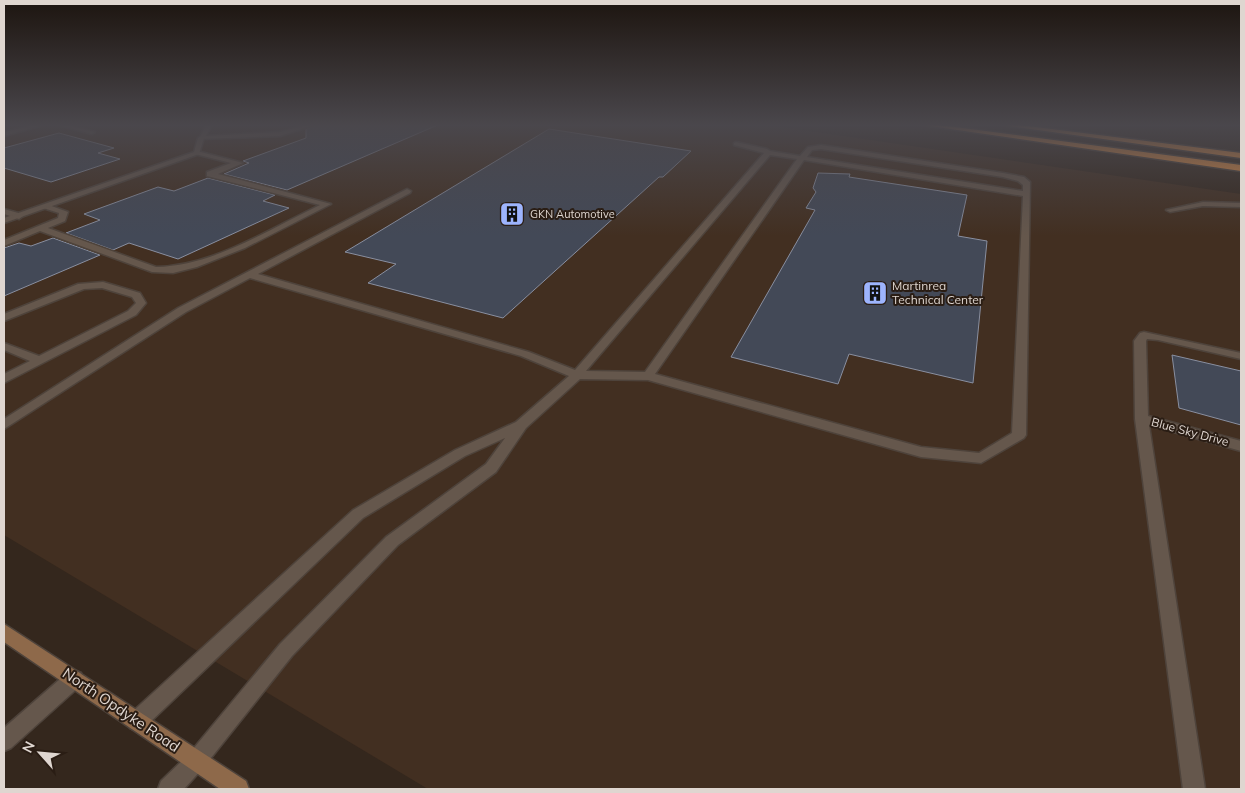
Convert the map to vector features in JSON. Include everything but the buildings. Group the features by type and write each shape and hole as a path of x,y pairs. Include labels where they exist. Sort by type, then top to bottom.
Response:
{"highway":[{"path":"1198,162 1241,168"}],"main road":[{"name":"North Opdyke Road","path":"4,632 238,789"}],"street":[{"path":"4,221 171,162"},
{"path":"43,229 155,270 169,272 206,261 327,204 210,174 240,163 236,162"},
{"path":"168,789 196,761 286,650 392,541 491,468 521,425 577,375 760,162"},
{"path":"648,376 799,162"},
{"path":"248,274 525,354 577,375 648,376 921,452 981,458 1019,435 1027,194 827,162"},
{"path":"4,425 182,310 407,191"},
{"path":"1170,210 1203,204 1241,205"},
{"path":"4,243 43,229 62,219 64,212 46,206"},
{"path":"4,211 19,216"},
{"path":"4,318 82,286 103,285 136,295 141,303 132,313 4,378"},
{"name":"Blue Sky Drive","path":"1241,356 1144,335 1140,341 1142,419 1241,446"},
{"path":"4,346 40,360"},
{"path":"1142,419 1194,789"},
{"path":"137,721 358,514 460,452 521,425"},
{"path":"4,741 74,679"}],"shaded area":[{"path":"4,162 1022,162 1241,194 1241,789 428,789 4,535"}],"place":[{"name":"GKN Automotive","path":"512,214"},
{"name":"Martinrea Technical Center","path":"875,293"}]}
